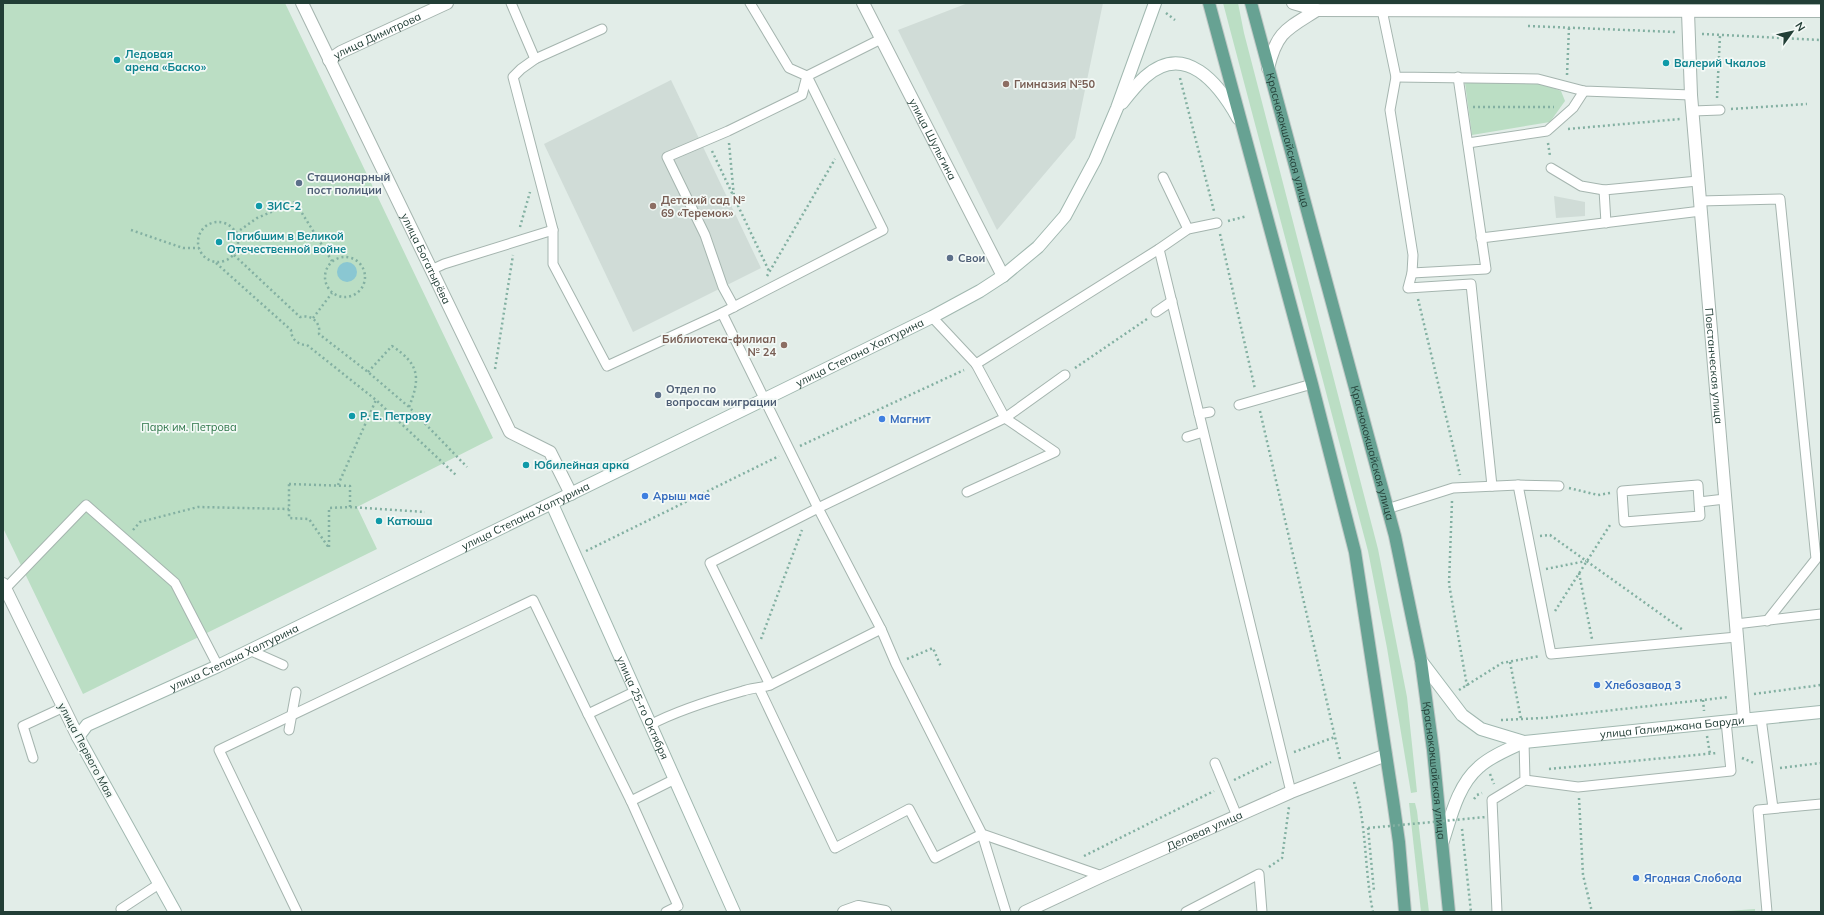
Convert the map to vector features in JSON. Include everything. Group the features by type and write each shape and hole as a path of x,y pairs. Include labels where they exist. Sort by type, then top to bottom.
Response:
{"main road":[{"name":"Краснококшайская улица","path":"1251,3 1387,509 1421,661 1443,841 1449,912"},
{"path":"1210,5 1356,552 1399,842 1405,912"}],"street":[{"name":"улица Богатырёва","path":"302,3 328,60 510,432 550,452 571,494"},
{"name":"улица Димитрова","path":"328,60 341,52 448,3"},
{"name":"улица Шульгина","path":"863,3 1003,276"},
{"name":"улица Степана Халтурина","path":"78,737 88,725 96,720 218,666 552,504 932,317 1003,276 1038,247 1065,216 1094,160 1117,108 1155,3"},
{"path":"1293,3 1318,10 1382,10 1439,7 1657,7 1688,12 1821,11"},
{"path":"1268,68 1273,49 1279,37 1293,25 1318,10"},
{"name":"Повстанческая улица","path":"1688,12 1692,95 1690,115 1701,206 1744,719"},
{"name":"улица Степана Халтурина","path":"1117,108 1145,77 1162,66 1188,64 1202,72 1230,104 1242,125"},
{"name":"улица 25-го Октября","path":"552,504 734,912"},
{"name":"улица Первого Мая","path":"4,587 78,737 175,912"},
{"name":"улица Галимджана Баруди","path":"1421,661 1462,716 1481,729 1524,742"},
{"name":"улица Галимджана Баруди","path":"1443,841 1459,794 1468,779 1479,767 1497,755 1524,742 1821,712"},
{"name":"Деловая улица","path":"1025,912 1045,908 1102,876 1345,768 1386,756"},
{"path":"844,912 858,908 885,912"}],"lane":[{"path":"511,3 535,59"},
{"path":"602,29 535,59 513,77 553,230 553,264 607,366 722,313 883,230 807,76 789,68 750,3"},
{"path":"1382,10 1396,77 1390,110 1413,256 1412,274 1408,288 1471,284 1492,486"},
{"path":"734,307 723,287 705,235 667,157 728,131 802,95 807,76 881,39"},
{"path":"1396,77 1538,79 1566,88 1584,91 1692,95"},
{"path":"1412,274 1486,269 1458,77"},
{"path":"1468,142 1547,131 1573,108 1584,91"},
{"path":"1690,115 1718,110"},
{"path":"1551,168 1581,186 1604,190 1698,181"},
{"path":"1163,177 1188,229"},
{"path":"1604,190 1606,223"},
{"path":"1482,238 1606,223 1701,206 1780,199 1816,559 1767,621"},
{"path":"976,364 1159,249 1188,229 1217,223"},
{"path":"431,270 444,264 553,230"},
{"path":"1159,249 1291,792"},
{"path":"1156,312 1172,301"},
{"path":"722,313 982,834 1006,912"},
{"path":"932,317 976,364 1005,418 1055,452 967,492"},
{"path":"770,685 710,563 818,508 1005,418 1065,375"},
{"path":"1239,405 1312,384"},
{"path":"1199,414 1210,412"},
{"path":"1187,437 1204,432"},
{"path":"1387,509 1453,488 1518,485 1559,486"},
{"path":"1518,485 1551,654 1737,637"},
{"path":"1698,485 1699,502 1700,516 1624,522 1622,491 1698,485"},
{"path":"1699,502 1725,499"},
{"path":"4,587 86,505 175,583 218,666"},
{"path":"297,912 220,750 533,600 631,801 678,906 666,912"},
{"path":"1736,624 1821,614"},
{"path":"650,725 664,717 737,692 770,685 881,629"},
{"path":"249,650 283,665"},
{"path":"759,688 835,848 909,809 936,858 982,834 1102,876"},
{"path":"588,714 636,691"},
{"path":"289,730 296,692"},
{"path":"32,758 23,726 64,707"},
{"path":"1761,718 1774,808"},
{"path":"1497,912 1492,800 1525,780 1578,787 1731,771 1726,721"},
{"path":"1524,742 1525,780"},
{"path":"1215,763 1237,816"},
{"path":"631,801 675,779"},
{"path":"1767,912 1758,810 1821,804"},
{"path":"1186,912 1259,874 1262,912"},
{"path":"122,912 121,909 159,884"}],"path":[{"path":"1522,26 1821,40"},
{"path":"1566,88 1568,28"},
{"path":"1720,35 1718,110 1807,104"},
{"path":"1180,78 1217,223 1334,737 1360,803 1369,891 1373,912"},
{"path":"1462,107 1573,108"},
{"path":"1551,168 1547,131 1690,115"},
{"path":"728,131 735,200"},
{"path":"707,140 769,272"},
{"path":"755,296 842,146"},
{"path":"495,370 515,242 530,190"},
{"path":"236,233 257,218 295,202 332,261"},
{"path":"1217,223 1247,216"},
{"path":"216,263 228,260 234,255 238,244 236,233 228,224 220,222 212,223 205,227 200,233 198,248 205,258 216,263 291,330 295,341 300,344 307,345 376,400 457,476"},
{"path":"131,230 183,248 198,248"},
{"path":"234,255 300,317 308,316 313,318 318,325 319,334 409,406 467,467"},
{"path":"343,257 354,259 363,267 366,279 363,286 355,295 343,297 332,293 326,283 325,275 327,268 332,261 343,257"},
{"path":"313,318 332,293"},
{"path":"1065,375 1156,312"},
{"path":"368,372 392,346 398,350 416,371 414,393 409,406"},
{"path":"338,485 376,400"},
{"path":"350,507 350,486 289,484 289,518 308,519 329,548 329,508 350,507 425,512"},
{"path":"1559,486 1598,495 1622,491"},
{"path":"124,539 140,522 198,507 289,509"},
{"path":"755,656 809,513"},
{"path":"1546,625 1610,525 1624,522"},
{"path":"1528,536 1550,535 1698,641"},
{"path":"1535,571 1587,561"},
{"path":"1579,573 1594,650"},
{"path":"896,664 933,648 941,667"},
{"path":"1458,691 1502,663 1551,654"},
{"path":"1510,662 1521,719"},
{"path":"1499,720 1742,696 1821,685"},
{"path":"1068,864 1282,756 1334,737"},
{"path":"1565,767 1578,787 1583,875 1592,912"},
{"path":"1259,874 1282,858 1291,792"},
{"path":"1374,891 1368,828 1486,817"},
{"path":"1462,822 1470,912"}],"shaded area":[{"name":"Гимназия №50","path":"968,3 1103,3 1075,138 997,230 898,30"},
{"name":"Детский сад № 69 «Теремок»","path":"671,80 761,268 633,332 544,144"},
{"path":"1554,196 1585,202 1585,216 1556,218"}],"green space":[{"name":"Парк им. Петрова","path":"3,3 285,3 493,438 357,507 377,549 83,694 3,528"},
{"path":"1223,3 1238,3 1244,33 1378,549 1407,697 1417,792 1411,793 1387,648 1368,551"},
{"path":"1537,82 1561,91 1565,101 1550,122 1472,135 1465,83"},
{"path":"1409,803 1415,803 1417,811 1429,912 1421,912"},
{"path":"1755,909 1755,912 1714,912"}],"water":[{"path":"347,262 354,265 357,272 354,279 347,282 340,279 337,272 340,265"}],"place":[{"name":"Ледовая арена «Баско»","path":"117,60"},
{"name":"Валерий Чкалов","path":"1666,63"},
{"name":"Гимназия №50","path":"1006,84"},
{"name":"Стационарный пост полиции","path":"299,183"},
{"name":"ЗИС-2","path":"259,206"},
{"name":"Детский сад № 69 «Теремок»","path":"653,206"},
{"name":"Погибшим в Великой Отечественной войне","path":"219,242"},
{"name":"Свои","path":"950,258"},
{"name":"Библиотека-филиал № 24","path":"784,345"},
{"name":"Отдел по вопросам миграции","path":"658,395"},
{"name":"Р. Е. Петрову","path":"352,416"},
{"name":"Магнит","path":"882,419"},
{"name":"Юбилейная арка","path":"526,465"},
{"name":"Арыш мае","path":"645,496"},
{"name":"Катюша","path":"379,521"},
{"name":"Хлебозавод 3","path":"1597,685"},
{"name":"Ягодная Слобода","path":"1636,878"}]}
